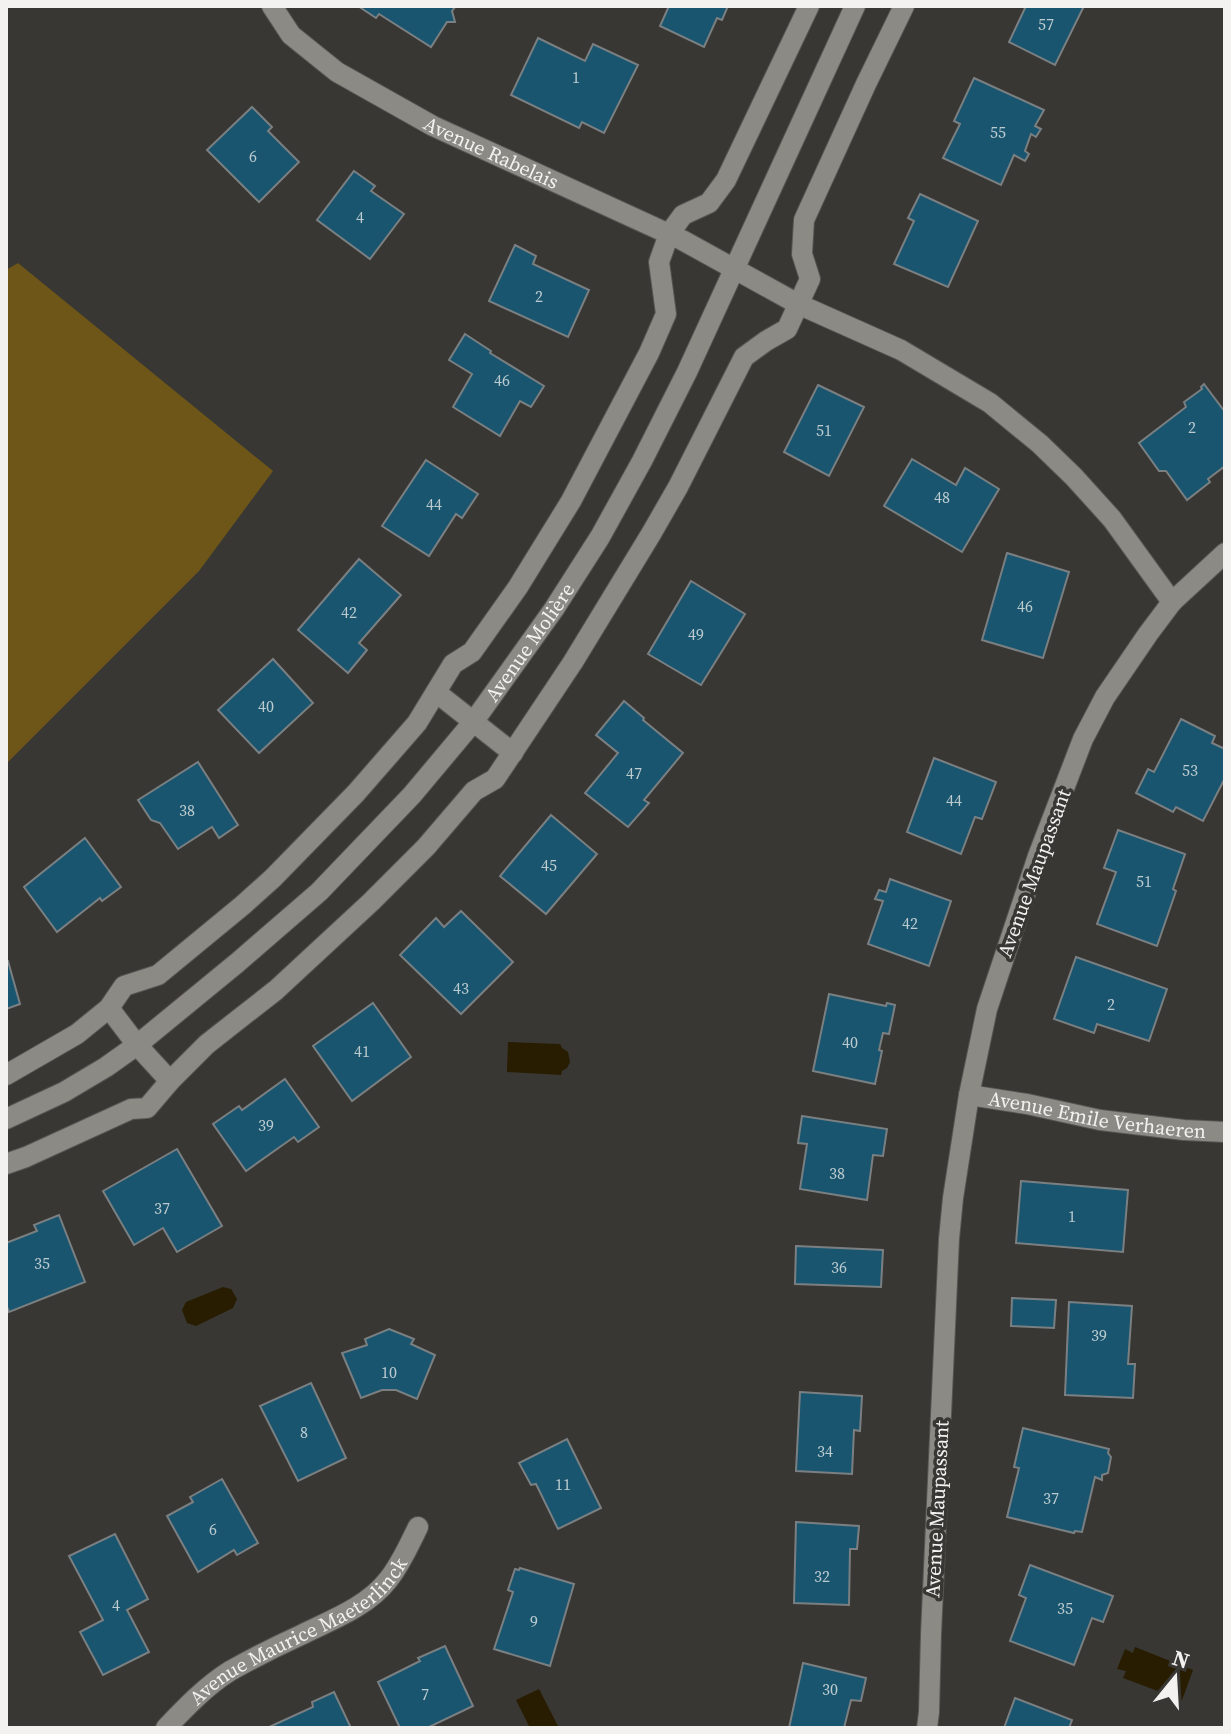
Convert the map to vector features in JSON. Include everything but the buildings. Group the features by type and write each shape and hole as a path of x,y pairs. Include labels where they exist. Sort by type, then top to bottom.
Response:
{"street":[{"name":"Avenue Rabelais","path":"272,6 291,35 337,72 433,126 669,234 735,268"},
{"path":"6,1075 77,1034 109,1008 124,986 158,975 273,878 356,793 417,723 453,664 472,652 518,587 571,501 649,353 666,314 659,262 669,234 683,215 709,203 726,180 809,6"},
{"name":"Avenue Molière","path":"6,1119 64,1092 137,1045 237,963 319,892 412,795 474,721 554,609 600,537 682,382 855,6"},
{"path":"6,1164 131,1109 147,1108 207,1044 276,990 329,942 426,847 474,791 495,779 573,662 651,534 744,357 787,329 810,279 802,254 804,220 904,6"},
{"path":"735,268 798,304 901,350 990,403 1074,477 1112,519 1172,602"},
{"name":"Avenue Maupassant","path":"927,1728 949,1239 969,1095 987,1009 1038,856 1083,739 1105,697 1172,602 1225,553"},
{"path":"437,693 513,753"},
{"path":"109,1008 170,1081"},
{"name":"Avenue Emile Verhaeren","path":"969,1095 1100,1120 1225,1132"},
{"name":"Avenue Maurice Maeterlinck","path":"166,1728 226,1674 365,1601 387,1582 418,1527"}],"shaded area":[{"path":"18,263 273,471 199,571 6,764 6,270"},
{"path":"508,1042 560,1044 568,1052 570,1062 561,1075 507,1072"},
{"path":"223,1287 231,1289 237,1299 233,1308 196,1326 187,1323 182,1310 186,1302"},
{"path":"1135,1647 1193,1670 1182,1700 1123,1678 1126,1671 1117,1669 1125,1649 1133,1653"},
{"path":"539,1689 559,1728 530,1728 516,1700"}]}
